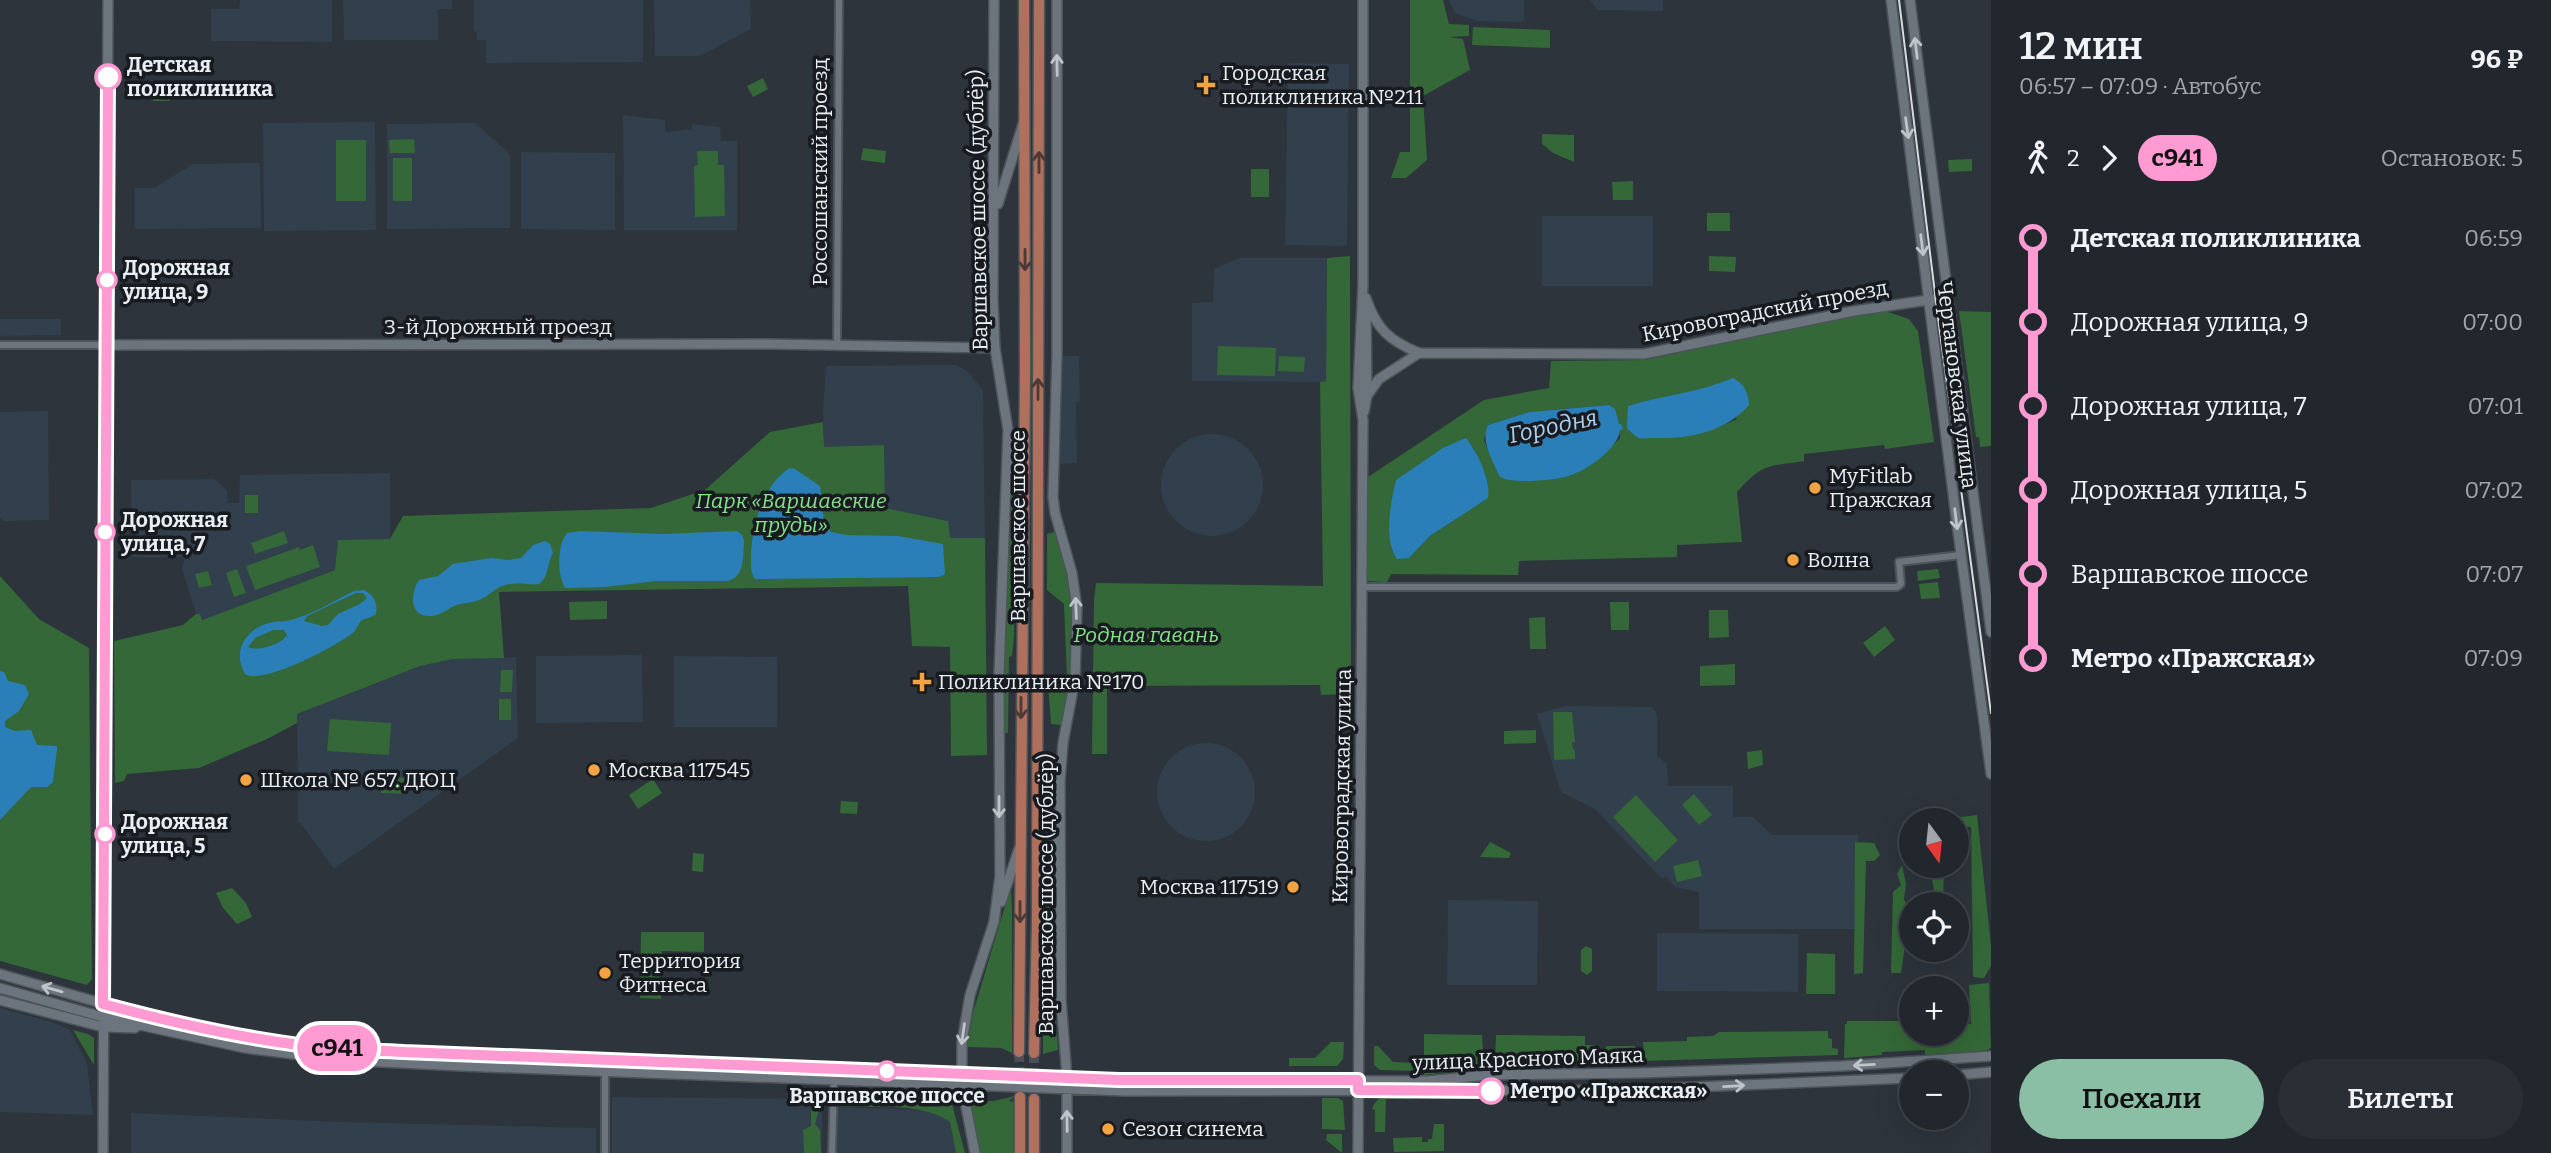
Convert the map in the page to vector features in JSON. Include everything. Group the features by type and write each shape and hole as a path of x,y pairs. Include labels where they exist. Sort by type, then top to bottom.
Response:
{"main road":[{"path":"103,1153 108,0"},
{"name":"Варшавское шоссе (дублёр)","path":"961,1086 966,1015 994,922 1000,876 999,674 1008,430 995,348 993,300 994,0"},
{"name":"Варшавское шоссе","path":"1020,1052 1024,0"},
{"name":"Варшавское шоссе","path":"1034,1053 1037,922 1040,0"},
{"name":"Варшавское шоссе (дублёр)","path":"1057,0 1057,354 1054,497 1055,513 1072,573 1077,608 1075,679 1063,743 1060,782 1061,1006 1066,1078"},
{"name":"Кировоградская улица","path":"1358,1153 1361,587 1363,420 1367,396 1363,285 1363,0"},
{"name":"Чертановская улица","path":"1891,0 1991,774"},
{"name":"Чертановская улица","path":"1910,0 1991,632"},
{"path":"993,219 1024,119"},
{"path":"1926,276 1933,282 1940,280 1945,274"},
{"name":"Кировоградская улица","path":"1363,285 1366,298 1358,388 1363,420"},
{"name":"Кировоградский проезд","path":"1419,354 1644,354 1854,311 1948,297"},
{"path":"1366,298 1380,329 1398,344 1419,354"},
{"path":"1364,331 1380,329"},
{"path":"1397,365 1402,358 1398,344"},
{"name":"3-й Дорожный проезд","path":"106,345 837,345 995,348"},
{"path":"1367,396 1379,379 1397,365 1419,354"},
{"path":"1359,365 1366,374 1379,379"},
{"path":"1008,430 1023,500"},
{"path":"1037,751 1042,799 1061,870"},
{"path":"994,922 1020,844"},
{"name":"улица Красного Маяка","path":"0,974 103,1004 223,1033 310,1046 428,1054 1066,1078 1631,1090 1899,1079"},
{"path":"0,988 103,1022"},
{"path":"0,1000 103,1022"},
{"name":"улица Красного Маяка","path":"103,1022 156,1029 245,1048 341,1060 1067,1089 1358,1085 1488,1075 1812,1067 1991,1056"},
{"path":"1969,1074 1991,1073"},
{"path":"1066,1078 1067,1153"},
{"path":"961,1086 975,1153"},
{"path":"1020,1097 1020,1153"},
{"path":"1034,1098 1034,1153"}],"street":[{"name":"Россошанский проезд","path":"837,345 838,0"},
{"name":"3-й Дорожный проезд","path":"0,345 106,345"},
{"path":"1361,587 1898,587 1901,584 1899,562 1961,555"},
{"path":"605,1060 605,1153"},
{"path":"785,1066 791,1072 785,1078"},
{"path":"815,1068 809,1073 815,1079"},
{"path":"832,1153 834,1079"}],"shaded area":[{"path":"240,0 332,0 332,42 211,41 211,9 239,9"},
{"path":"343,0 452,0 452,9 438,9 438,40 344,40"},
{"path":"474,0 643,0 643,62 486,63 486,40 477,40 477,32 474,31"},
{"path":"654,0 750,0 751,29 700,56 655,56"},
{"path":"1449,0 1524,0 1524,22 1477,21 1455,13"},
{"path":"1590,0 1663,0 1663,11 1598,10"},
{"path":"1288,63 1349,64 1347,246 1285,245"},
{"path":"623,115 665,120 666,132 692,129 692,124 720,127 721,141 737,141 737,230 624,230"},
{"path":"375,122 376,230 264,231 263,123"},
{"path":"475,123 510,154 510,228 387,229 387,124"},
{"path":"521,152 615,153 615,230 521,229"},
{"path":"260,163 261,228 135,229 135,188 154,188 193,164"},
{"path":"1542,216 1653,216 1653,286 1542,286"},
{"path":"1239,258 1327,258 1326,382 1192,381 1192,303 1213,302 1214,269"},
{"path":"0,319 61,319 61,335 0,336"},
{"path":"1062,356 1079,356 1080,401 1076,402 1077,463 1059,464"},
{"path":"956,365 966,370 983,390 985,538 949,538 947,521 884,508 824,447 826,366"},
{"path":"48,411 49,520 3,521 0,517 0,412"},
{"path":"1212,434 1231,438 1248,449 1259,466 1263,485 1259,504 1248,521 1231,532 1212,536 1193,532 1176,521 1165,504 1161,485 1165,466 1176,449 1193,438"},
{"path":"390,473 390,539 338,540 335,570 202,620 200,615 196,614 182,569 185,557 132,557 131,480 214,479 227,490 228,503 239,503 240,475"},
{"path":"642,655 643,722 536,723 536,656"},
{"path":"674,656 777,657 777,727 674,727"},
{"path":"516,657 518,738 334,869 300,822 298,823 297,714 420,666 453,659"},
{"path":"1565,706 1652,707 1657,714 1657,756 1667,764 1668,786 1733,786 1733,817 1753,817 1772,835 1858,835 1858,929 1699,929 1699,892 1675,887 1665,876 1662,879 1595,809 1561,792 1537,714"},
{"path":"1206,743 1225,747 1241,757 1251,773 1255,792 1251,811 1241,827 1225,837 1206,841 1187,837 1171,827 1161,811 1157,792 1161,773 1171,757 1187,747"},
{"path":"1448,900 1538,901 1537,985 1447,985"},
{"path":"1657,933 1798,934 1798,992 1657,991"},
{"path":"0,1008 52,1022 70,1030 87,1064 93,1115 0,1112"},
{"path":"612,1097 822,1099 822,1153 612,1153"},
{"path":"833,1107 925,1110 940,1115 950,1122 956,1153 833,1153"},
{"path":"131,1113 341,1122 596,1128 596,1153 131,1153"}],"green space":[{"path":"1410,0 1443,0 1449,24 1469,25 1469,36 1449,37 1463,39 1470,70 1423,96 1427,160 1406,178 1391,178 1400,152 1410,152"},
{"path":"1473,27 1550,30 1550,48 1472,45"},
{"path":"763,78 768,89 753,97 747,86"},
{"path":"153,84 170,84 170,101 153,101"},
{"path":"1542,134 1574,135 1574,162 1553,153 1542,144"},
{"path":"414,139 415,153 390,153 389,140"},
{"path":"336,140 366,140 366,201 336,201"},
{"path":"863,148 886,151 885,163 861,160"},
{"path":"697,151 718,151 718,165 724,165 725,216 695,217 694,166 698,165"},
{"path":"393,158 412,158 412,201 393,201"},
{"path":"1972,159 1972,171 1949,172 1948,160"},
{"path":"1251,169 1269,169 1269,197 1251,197"},
{"path":"1633,181 1633,200 1613,200 1612,182"},
{"path":"1707,213 1730,213 1730,231 1707,231"},
{"name":"Родная гавань","path":"1350,256 1351,694 1321,695 1320,685 1107,686 1107,754 1092,754 1096,583 1323,586 1320,382 1326,381 1327,258"},
{"path":"1709,256 1736,257 1735,272 1709,271"},
{"path":"1882,310 1909,319 1918,331 1934,442 1885,449 1884,445 1804,454 1804,461 1760,471 1737,492 1742,542 1677,545 1677,557 1519,561 1518,575 1391,574 1387,582 1367,581 1365,479 1484,400 1549,388 1551,361 1644,360","holes":["1714,387 1737,419 1701,433 1677,437 1638,437 1629,428 1628,406","1609,405 1619,424 1620,438 1598,459 1572,475 1547,478 1499,476 1484,440 1488,425 1529,412","1473,447 1486,476 1456,519 1430,536 1409,558 1396,480"]},
{"path":"1959,311 1991,312 1991,446 1980,447 1979,437 1976,437"},
{"path":"1218,346 1276,348 1275,376 1217,375"},
{"path":"1279,356 1305,357 1304,372 1278,371"},
{"name":"Парк «Варшавские пруды»","path":"823,422 824,447 884,445 885,508 948,521 950,538 985,538 987,755 951,756 950,647 912,646 908,586 499,592 504,658 453,659 420,666 297,714 297,723 199,768 127,774 124,781 115,783 114,641 183,625 196,614 200,614 202,620 335,570 338,540 390,539 403,516 651,508 705,490 770,432"},
{"path":"1010,470 1015,482 1014,636 1012,656 1009,657 1008,733 1002,733 1004,578"},
{"path":"245,495 258,495 258,513 245,513"},
{"path":"284,531 288,543 255,554 251,543"},
{"path":"1055,532 1068,573 1074,634 1062,725 1051,724 1048,684 1065,687 1067,679 1064,604 1047,590 1047,534"},
{"path":"313,545 320,567 255,590 246,566 299,547 300,550"},
{"path":"237,569 246,593 234,597 226,573"},
{"path":"1938,569 1940,578 1918,581 1917,571"},
{"path":"208,571 212,585 199,588 195,574"},
{"path":"0,576 39,619 89,648 92,979 87,985 0,961"},
{"path":"1938,582 1940,598 1921,599 1919,584"},
{"path":"607,601 607,619 570,620 569,602"},
{"path":"1610,602 1629,602 1629,630 1611,630"},
{"path":"1709,610 1728,610 1729,637 1709,638"},
{"path":"1545,617 1546,649 1530,649 1529,618"},
{"path":"1885,626 1895,640 1874,657 1863,643"},
{"path":"1735,664 1735,685 1700,686 1700,666"},
{"path":"501,670 513,670 512,692 500,692"},
{"path":"499,699 511,699 511,720 499,720"},
{"path":"1553,712 1572,712 1575,759 1554,760"},
{"path":"330,719 391,723 389,755 327,751"},
{"path":"1536,730 1536,743 1504,744 1504,731"},
{"path":"1762,750 1763,765 1748,769 1747,752"},
{"path":"382,777 407,778 406,794 381,793"},
{"path":"653,779 662,793 638,809 629,795"},
{"path":"1694,794 1712,815 1699,825 1682,805"},
{"path":"1636,795 1678,840 1655,862 1613,817"},
{"path":"841,801 858,802 857,814 840,813"},
{"path":"1977,815 1991,945 1991,966 1984,978 1973,977 1969,816"},
{"path":"1043,825 1055,856 1054,987 1058,1050 1043,1054"},
{"path":"1490,842 1511,853 1509,858 1480,857"},
{"path":"1855,842 1874,843 1880,855 1874,861 1866,861 1863,973 1854,974"},
{"path":"693,853 704,854 703,872 692,871"},
{"path":"1698,860 1702,876 1677,882 1673,866"},
{"path":"1899,870 1899,878 1905,878 1906,884 1905,892 1899,892 1899,962 1903,962 1901,973 1891,973 1893,892 1901,885 1897,874"},
{"path":"1944,878 1943,892 1934,892 1932,879"},
{"path":"1011,886 1012,1053 1001,1048 967,1047 973,1013"},
{"path":"232,888 246,903 252,917 237,924 223,908 216,893"},
{"path":"641,932 704,932 704,952 662,951 662,967 651,967 661,968 661,999 640,998"},
{"path":"1586,946 1592,949 1592,971 1587,975 1581,971 1581,950"},
{"path":"1807,953 1835,954 1835,994 1806,994"},
{"path":"1989,983 1991,1048 1968,1054 1925,1055 1925,1050 1882,1052 1882,1055 1844,1058 1847,1021 1899,1021 1899,1046 1969,1046 1969,985"},
{"path":"73,1030 94,1038 94,1065"},
{"path":"1828,1031 1832,1048 1838,1049 1838,1055 1644,1061 1643,1042 1687,1041 1687,1037 1713,1036 1719,1032"},
{"path":"1424,1034 1482,1035 1484,1068 1424,1075"},
{"path":"1496,1035 1585,1036 1585,1045 1595,1045 1599,1063 1501,1068 1500,1063 1495,1063"},
{"path":"1331,1042 1344,1042 1343,1059 1337,1066 1289,1066 1289,1058 1315,1058"},
{"path":"1374,1046 1378,1046 1393,1062 1417,1063 1417,1071 1380,1070 1374,1065"},
{"path":"1607,1046 1635,1046 1636,1066 1606,1066 1602,1052"},
{"path":"925,1092 949,1093 965,1153 956,1153 950,1122 938,1115 910,1108 833,1107 834,1099 908,1102"},
{"path":"1412,1095 1412,1099 1386,1099 1385,1132 1375,1132 1375,1110 1372,1109 1379,1099"},
{"path":"1015,1096 1009,1101 1015,1102 1015,1153 979,1153 967,1101 994,1101"},
{"path":"1322,1098 1338,1098 1343,1101 1345,1130 1322,1129"},
{"path":"816,1101 819,1110 815,1124 820,1130 821,1153 804,1153 803,1130 811,1126 811,1105"},
{"path":"1434,1124 1444,1124 1444,1151 1394,1152 1393,1138 1422,1137 1422,1142 1428,1142 1428,1139 1432,1139"},
{"path":"1327,1134 1342,1134 1342,1153 1326,1140"}],"water":[{"path":"1733,378 1745,389 1749,405 1718,428 1681,437 1645,438 1637,437 1627,429 1628,406"},
{"name":"Городня","path":"1609,405 1615,409 1623,429 1608,451 1592,464 1569,476 1554,479 1522,481 1499,476 1486,444 1488,425 1529,412"},
{"path":"1466,438 1482,466 1488,498 1430,536 1409,558 1397,559 1389,531 1396,480 1443,448"},
{"path":"790,468 820,486 824,522 831,532 898,536 943,544 945,574 939,577 755,579 751,552 757,517 766,494"},
{"path":"580,531 663,534 737,531 744,540 742,565 737,575 727,581 656,581 565,588 559,568 561,545 567,533"},
{"path":"545,541 550,544 553,553 545,577 539,584 516,583 502,586 479,600 456,605 435,615 424,616 415,609 413,598 419,580 438,576 453,564 491,558 521,558 533,545"},
{"path":"364,590 376,603 376,614 361,621 355,631 334,645 284,669 254,676 245,674 240,656 241,648 249,634 264,625 289,621 317,610 354,591","holes":["356,593 363,593 367,598 338,614 328,625 304,621 307,616","273,630 284,630 287,635 269,646 248,647 255,638"]},
{"path":"0,671 4,672 8,681 25,685 29,694 19,711 5,721 5,727 15,731 31,730 37,745 57,746 57,749 53,782 47,787 31,787 0,820"}],"tunnel":[{"path":"1019,1052 1020,1083"},
{"path":"1034,1053 1034,1084"}],"tram line":[{"path":"1899,0 1991,713"}],"bus line":[{"name":"с941","path":"108,77 103,1004 259,1039 310,1046 428,1054 1119,1080 1358,1080 1358,1090 1491,1091"}],"place":[{"name":"Детская поликлиника","path":"108,77"},
{"name":"Городская поликлиника №211","path":"1206,85"},
{"name":"Дорожная улица, 9","path":"107,280"},
{"name":"MyFitlab Пражская","path":"1815,488"},
{"name":"Дорожная улица, 7","path":"105,532"},
{"name":"Волна","path":"1793,560"},
{"name":"Поликлиника №170","path":"922,682"},
{"name":"Москва 117545","path":"594,770"},
{"name":"Школа № 657. ДЮЦ","path":"246,780"},
{"name":"Дорожная улица, 5","path":"105,834"},
{"name":"Москва 117519","path":"1293,887"},
{"name":"Территория Фитнеса","path":"605,973"},
{"name":"Варшавское шоссе","path":"887,1071"},
{"name":"Метро «Пражская»","path":"1491,1091"},
{"name":"Сезон синема","path":"1108,1129"}]}
